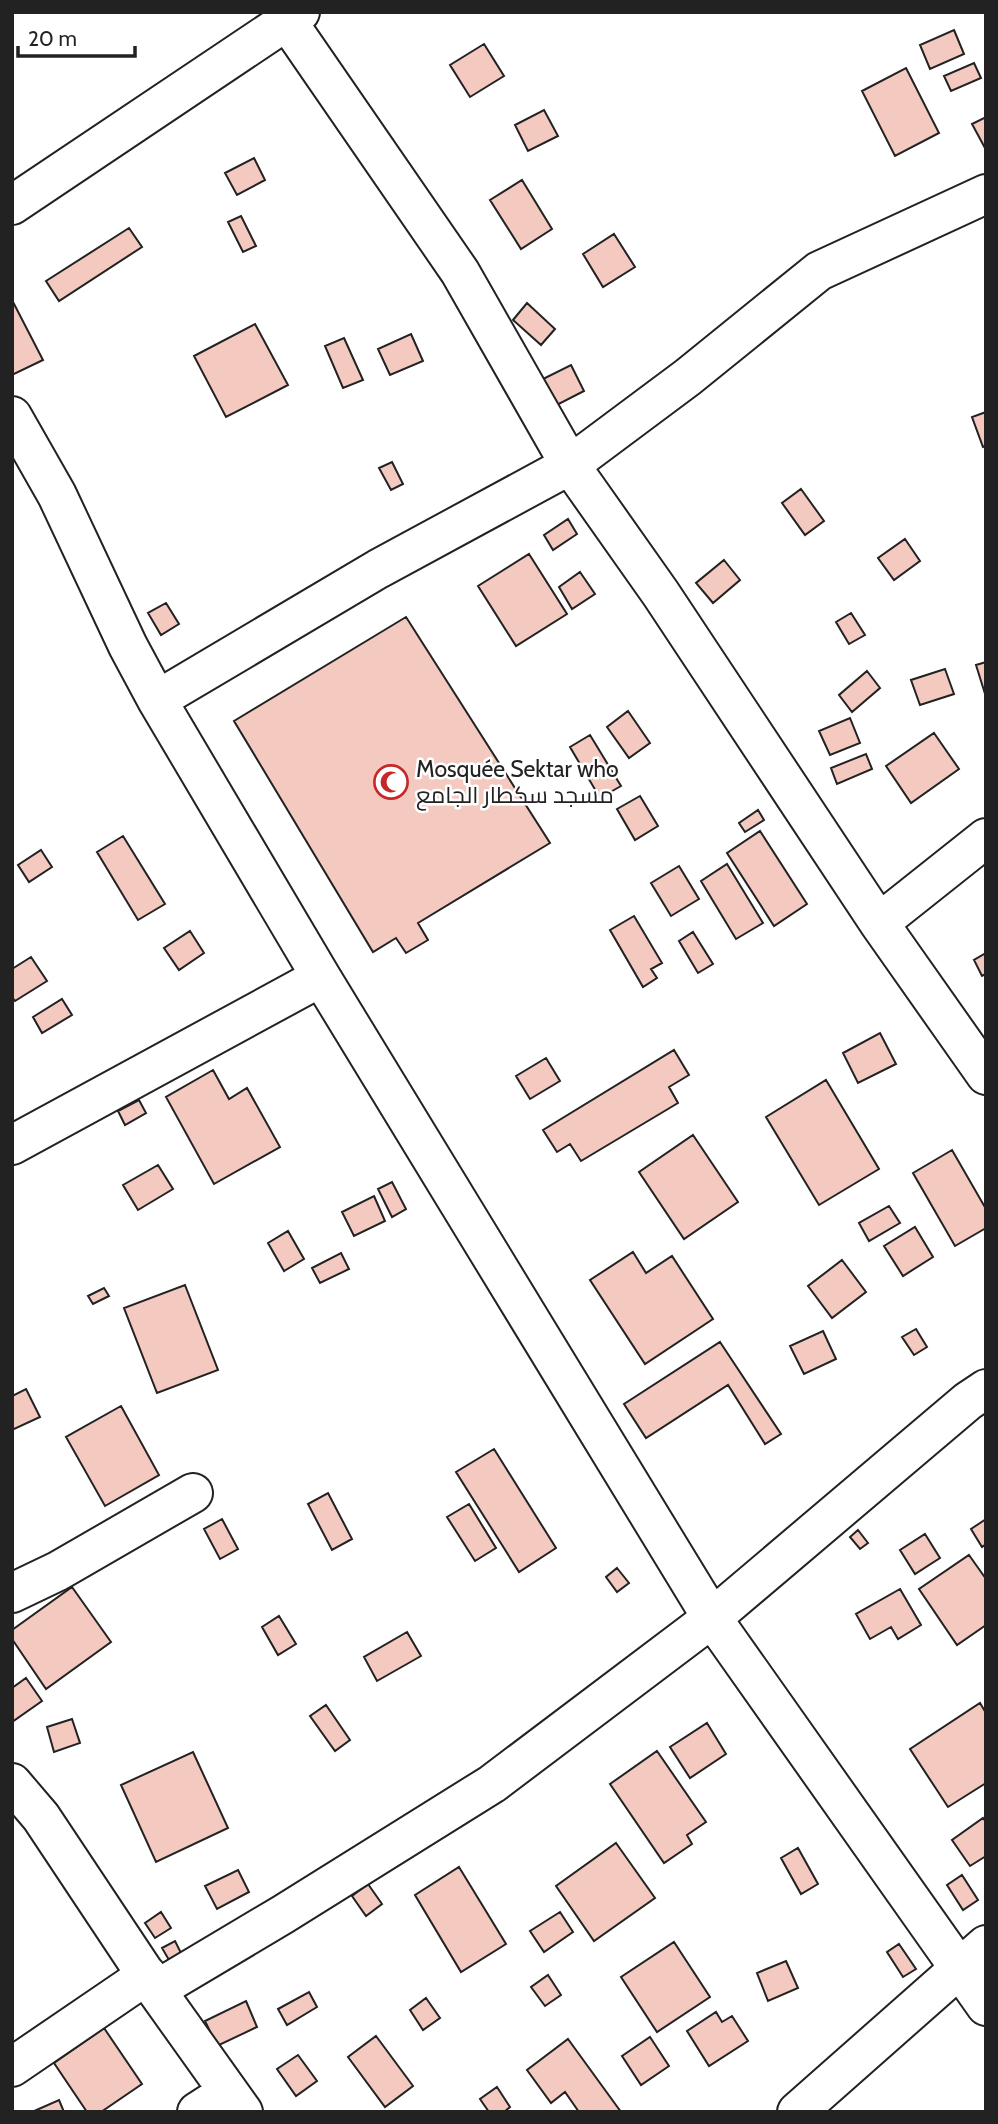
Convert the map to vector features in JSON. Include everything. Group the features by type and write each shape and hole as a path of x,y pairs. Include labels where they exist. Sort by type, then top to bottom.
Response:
{"main road":[{"path":"12,205 293,17 460,272 570,465 661,594 879,923 986,1075"},
{"path":"157,700 379,569 570,465 688,377 819,271 986,194"},
{"path":"12,415 57,495 128,646 157,700 321,977 712,1618 973,1956 986,2006"},
{"path":"879,923 986,838"},
{"path":"12,1145 321,977"},
{"path":"12,2067 152,1983 294,1908 492,1784 712,1618 968,1401 986,1389"},
{"path":"12,1593 58,1572 193,1493"},
{"path":"12,1783 41,1817 152,1983 222,2105"},
{"path":"797,2112 973,1956"}],"building":[{"path":"954,30 964,54 930,69 920,45"},
{"path":"484,44 504,76 470,97 450,65"},
{"path":"974,63 981,78 951,91 944,76"},
{"path":"906,68 939,133 895,156 862,91"},
{"path":"544,110 558,136 528,151 515,125"},
{"path":"986,117 986,147 985,148 972,124"},
{"path":"254,158 265,180 237,195 225,173"},
{"path":"522,180 552,229 521,249 490,200"},
{"path":"241,216 256,246 243,252 228,222"},
{"path":"129,228 142,247 59,301 46,281"},
{"path":"614,234 635,267 603,287 583,254"},
{"path":"12,300 43,360 12,375"},
{"path":"527,303 555,329 541,345 513,320"},
{"path":"255,324 288,385 226,417 194,356"},
{"path":"411,334 423,361 390,375 378,349"},
{"path":"344,338 363,380 343,388 325,346"},
{"path":"571,365 584,391 551,408 537,382"},
{"path":"986,412 986,446 983,447 972,417"},
{"path":"392,462 403,484 391,490 379,468"},
{"path":"801,489 824,521 805,535 782,503"},
{"path":"568,519 577,534 553,550 544,535"},
{"path":"905,539 920,561 894,580 878,558"},
{"path":"529,554 567,614 516,646 478,586"},
{"path":"724,560 740,580 713,603 696,583"},
{"path":"580,572 595,594 572,609 559,587"},
{"path":"166,603 179,624 161,635 148,613"},
{"path":"851,613 865,635 849,644 836,622"},
{"name":"Mosquée Sektar who مسجد سكطار الجامع","path":"406,617 550,843 418,923 428,940 406,953 396,938 373,952 234,721"},
{"path":"986,662 986,697 976,665"},
{"path":"945,669 954,694 920,705 911,680"},
{"path":"867,671 880,688 852,712 839,695"},
{"path":"628,711 650,743 629,758 607,727"},
{"path":"850,718 860,743 830,755 819,731"},
{"path":"934,733 959,769 911,803 886,766"},
{"path":"590,735 621,786 600,798 570,747"},
{"path":"866,754 872,769 837,784 831,768"},
{"path":"640,796 658,826 635,840 617,809"},
{"path":"758,810 764,820 745,832 739,823"},
{"path":"760,831 807,904 774,926 727,853"},
{"path":"123,836 165,904 138,920 97,852"},
{"path":"41,850 52,867 29,882 18,865"},
{"path":"727,864 763,923 736,939 701,881"},
{"path":"679,866 699,899 671,916 651,883"},
{"path":"634,916 662,963 651,969 657,978 643,987 610,930"},
{"path":"190,931 204,953 179,970 164,948"},
{"path":"693,932 713,964 698,973 679,941"},
{"path":"986,953 986,974 982,976 974,960"},
{"path":"31,957 47,981 15,1001 12,997 12,969"},
{"path":"62,999 72,1015 42,1033 33,1017"},
{"path":"880,1033 896,1064 858,1083 843,1053"},
{"path":"674,1050 689,1075 669,1087 678,1103 581,1161 570,1144 557,1152 543,1130"},
{"path":"546,1058 560,1081 530,1099 516,1076"},
{"path":"213,1070 229,1099 247,1088 280,1147 214,1184 166,1097"},
{"path":"826,1080 879,1169 819,1205 766,1117"},
{"path":"139,1100 146,1113 125,1125 118,1111"},
{"path":"693,1135 738,1202 684,1239 639,1172"},
{"path":"952,1150 986,1209 986,1228 955,1246 913,1173"},
{"path":"158,1165 173,1189 138,1210 123,1185"},
{"path":"392,1182 406,1209 392,1217 378,1189"},
{"path":"374,1196 385,1221 354,1236 342,1212"},
{"path":"889,1206 900,1223 869,1241 859,1223"},
{"path":"915,1227 933,1257 903,1276 884,1246"},
{"path":"288,1231 304,1259 284,1271 268,1243"},
{"path":"633,1252 646,1273 672,1256 713,1319 645,1364 590,1280"},
{"path":"341,1253 349,1269 320,1283 312,1268"},
{"path":"842,1260 866,1292 832,1318 808,1286"},
{"path":"185,1285 218,1370 157,1393 124,1308"},
{"path":"104,1288 109,1296 93,1304 88,1296"},
{"path":"916,1329 927,1347 914,1355 902,1337"},
{"path":"823,1331 836,1359 804,1374 790,1346"},
{"path":"720,1342 781,1434 765,1444 728,1385 646,1438 624,1404"},
{"path":"26,1389 40,1417 12,1430 12,1396"},
{"path":"121,1406 159,1475 105,1506 66,1437"},
{"path":"494,1449 556,1548 519,1572 456,1472"},
{"path":"328,1493 352,1539 332,1550 308,1504"},
{"path":"469,1504 496,1548 475,1561 447,1517"},
{"path":"222,1519 238,1549 220,1559 204,1529"},
{"path":"986,1519 986,1544 982,1547 971,1529"},
{"path":"858,1530 868,1543 860,1549 850,1537"},
{"path":"925,1534 940,1558 915,1574 900,1550"},
{"path":"969,1555 986,1579 986,1625 957,1645 919,1589"},
{"path":"617,1568 629,1583 617,1592 606,1577"},
{"path":"72,1587 111,1642 46,1689 12,1639 12,1630"},
{"path":"900,1589 921,1625 898,1639 891,1627 870,1639 856,1614"},
{"path":"279,1616 296,1644 278,1655 262,1627"},
{"path":"407,1632 421,1656 377,1681 364,1657"},
{"path":"26,1678 42,1701 12,1722 12,1688"},
{"path":"980,1703 986,1713 986,1783 948,1807 910,1749"},
{"path":"326,1705 350,1740 335,1751 310,1716"},
{"path":"72,1719 80,1743 54,1752 47,1727"},
{"path":"707,1723 726,1754 690,1778 670,1747"},
{"path":"657,1751 706,1822 687,1835 692,1844 664,1863 610,1784"},
{"path":"193,1752 228,1828 156,1862 121,1785"},
{"path":"983,1818 986,1822 986,1856 970,1866 952,1840"},
{"path":"616,1843 655,1898 594,1941 556,1886"},
{"path":"798,1848 818,1884 801,1894 781,1858"},
{"path":"459,1867 506,1944 461,1972 415,1895"},
{"path":"238,1870 249,1892 217,1909 205,1886"},
{"path":"962,1875 978,1900 963,1910 947,1885"},
{"path":"368,1884 382,1904 366,1916 352,1896"},
{"path":"161,1912 171,1928 155,1938 145,1923"},
{"path":"560,1912 573,1932 544,1952 530,1931"},
{"path":"175,1941 181,1953 169,1960 162,1948"},
{"path":"674,1942 710,1997 657,2032 621,1977"},
{"path":"899,1944 916,1969 903,1977 887,1952"},
{"path":"786,1961 798,1988 768,2001 757,1973"},
{"path":"548,1975 561,1995 545,2006 531,1987"},
{"path":"309,1992 317,2007 287,2025 278,2009"},
{"path":"426,1998 440,2018 423,2030 410,2010"},
{"path":"246,2001 257,2027 217,2046 205,2021"},
{"path":"716,2012 722,2022 732,2016 748,2041 709,2066 687,2031"},
{"path":"104,2028 142,2084 101,2112 87,2112 54,2063"},
{"path":"376,2036 413,2086 385,2107 348,2057"},
{"path":"650,2037 669,2066 641,2085 622,2056"},
{"path":"568,2039 621,2112 579,2112 565,2092 551,2103 527,2070"},
{"path":"298,2055 317,2081 296,2096 277,2069"},
{"path":"497,2087 510,2107 504,2112 489,2112 480,2099"},
{"path":"59,2100 64,2112 32,2112"}],"place":[{"name":"Mosquée Sektar who مسجد سكطار الجامع","path":"391,782"}]}
